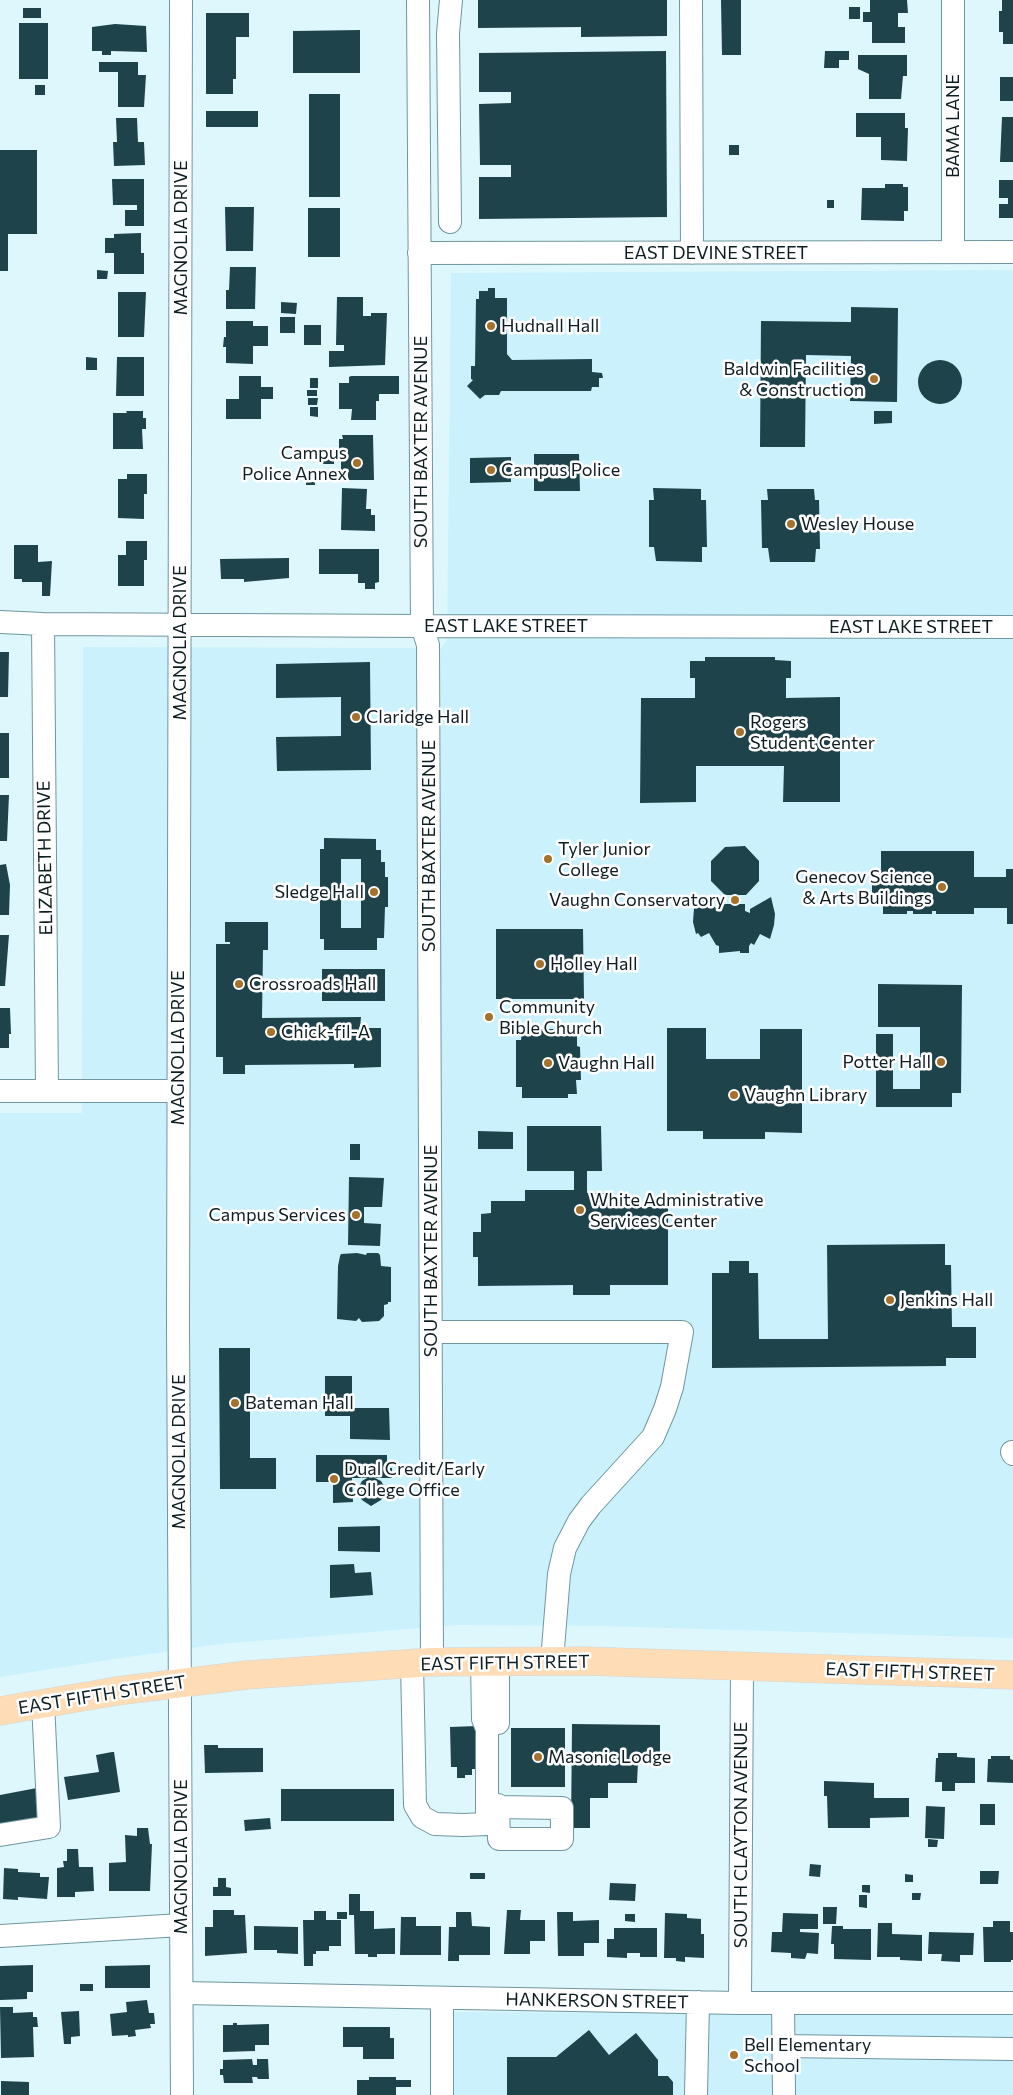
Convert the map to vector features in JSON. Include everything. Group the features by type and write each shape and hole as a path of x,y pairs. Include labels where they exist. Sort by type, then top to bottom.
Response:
{"main road":[{"name":"EAST FIFTH STREET","path":"0,1711 180,1683 315,1669 422,1663 552,1661 1013,1675"}],"street":[{"name":"MAGNOLIA DRIVE","path":"182,0 178,1091 182,2095"},
{"path":"691,0 692,252"},
{"name":"BAMA LANE","path":"952,0 953,252"},
{"path":"418,5 451,4 448,33 450,222"},
{"name":"SOUTH BAXTER AVENUE","path":"418,5 422,626 428,645 431,1332 422,1663 415,1805 422,1817 435,1824 487,1824 487,1729 483,1718 490,1662"},
{"name":"EAST DEVINE STREET","path":"419,253 1013,252"},
{"name":"EAST LAKE STREET","path":"0,622 43,624 422,626 1013,627"},
{"name":"ELIZABETH DRIVE","path":"43,624 47,1091"},
{"path":"0,1091 178,1091"},
{"path":"431,1332 682,1332 673,1382 665,1409 653,1437 591,1505 579,1521 565,1548 559,1574 552,1661"},
{"path":"490,1662 498,1808"},
{"name":"SOUTH CLAYTON AVENUE","path":"740,2003 742,1668"},
{"path":"0,1835 49,1827 43,1703"},
{"path":"0,1936 181,1925"},
{"name":"HANKERSON STREET","path":"182,1992 442,1999 740,2003 1013,2003"},
{"path":"442,1999 442,2095"},
{"path":"696,2095 698,2002"},
{"path":"783,2003 784,2095"},
{"path":"783,2046 1013,2049"}],"shaded area":[{"name":"Tyler Junior College","path":"1013,270 1013,1638 597,1626 459,1625 221,1644 0,1677 0,1113 82,1113 83,647 441,648 447,640 451,273"},
{"name":"Bell Elementary School","path":"454,2012 1013,2015 1013,2095 454,2095"}],"building":[{"path":"478,0 667,0 667,36 581,37 581,27 478,28"},
{"path":"721,0 741,0 741,55 722,55"},
{"path":"870,0 907,0 908,13 898,13 898,27 905,27 905,43 872,43 872,22 863,22 863,12 870,12"},
{"path":"1002,0 1013,0 1013,44 1003,44 1003,32 999,32 999,11 1002,11"},
{"path":"849,7 860,7 860,19 849,19"},
{"path":"23,8 41,8 41,18 23,18"},
{"path":"206,13 249,13 249,37 236,37 236,79 233,79 233,94 206,94"},
{"path":"19,23 48,23 48,79 19,79"},
{"path":"115,24 146,26 147,52 111,51 111,55 102,55 102,51 92,51 92,27"},
{"path":"360,30 360,73 293,73 293,31"},
{"path":"666,51 667,217 479,219 479,177 511,177 511,165 480,165 479,104 511,103 511,92 479,92 479,53"},
{"path":"825,51 849,51 849,60 839,60 839,68 824,68"},
{"path":"858,55 907,55 907,76 903,76 901,99 869,99 869,74 858,69"},
{"path":"99,62 138,62 138,75 146,75 144,107 118,107 118,72 99,72"},
{"path":"1000,77 1013,77 1013,101 1000,101"},
{"path":"35,85 45,85 45,95 35,95"},
{"path":"309,94 340,94 340,197 309,197"},
{"path":"206,111 258,111 258,127 206,127"},
{"path":"856,113 905,113 905,128 908,128 907,161 881,160 881,137 856,137"},
{"path":"1002,117 1013,117 1013,162 1000,162"},
{"path":"116,118 137,118 138,142 144,142 145,165 114,166 113,142 117,142"},
{"path":"729,145 739,145 739,155 729,155"},
{"path":"0,150 37,150 37,234 8,234 8,271 0,271"},
{"path":"112,179 144,179 144,226 125,226 125,210 137,210 137,205 113,205"},
{"path":"999,180 1013,180 1013,218 999,218 999,204 1008,204 1008,198 999,198"},
{"path":"885,184 903,184 903,187 908,187 908,211 904,211 904,221 861,220 862,188 885,188"},
{"path":"827,200 834,200 834,208 827,208"},
{"path":"225,207 254,207 253,251 226,251"},
{"path":"308,208 340,208 340,257 308,257"},
{"path":"141,233 141,253 144,253 144,274 114,274 114,253 105,253 105,238 114,238 114,234"},
{"path":"230,267 256,267 255,309 226,309 226,290 229,290"},
{"path":"97,270 108,271 107,279 97,279"},
{"name":"Hudnall Hall","path":"488,288 495,288 495,298 507,298 507,354 512,360 592,359 592,372 602,373 603,378 599,378 599,387 592,387 591,391 501,391 499,395 485,395 480,399 467,386 473,380 471,379 471,366 475,366 476,299 479,299 479,291 488,291"},
{"path":"118,292 146,292 144,337 118,337"},
{"path":"337,297 363,297 363,316 371,316 371,313 387,313 385,365 329,367 329,351 344,351 344,345 336,345"},
{"path":"281,302 297,303 296,314 281,313"},
{"name":"Baldwin Facilities & Construction","path":"851,307 898,308 897,402 850,401 851,356 806,355 805,447 760,447 761,321 851,322"},
{"path":"280,317 295,317 295,333 280,333"},
{"path":"226,321 253,321 253,326 268,326 268,346 253,346 253,364 226,363 226,347 223,347 224,337 226,337"},
{"path":"304,325 321,325 321,345 304,345"},
{"path":"86,357 97,358 97,370 86,370"},
{"path":"117,357 144,357 144,396 116,396"},
{"path":"944,360 956,366 961,373 961,391 956,398 949,403 936,404 928,401 921,394 918,378 921,370 928,363"},
{"path":"239,376 261,376 261,387 273,387 273,399 261,399 261,419 226,419 226,399 239,399"},
{"path":"399,376 399,394 379,394 379,401 376,401 376,420 351,420 352,409 339,409 339,383 349,383 349,377"},
{"path":"310,378 318,378 318,388 310,388"},
{"path":"307,390 317,390 317,396 307,396"},
{"path":"308,398 318,398 317,405 308,405"},
{"path":"310,407 318,407 318,417 310,416"},
{"path":"126,411 143,411 143,418 146,418 146,429 142,429 143,449 113,449 113,413 127,413"},
{"path":"874,411 892,411 892,423 874,424"},
{"name":"Campus Police Annex","path":"342,435 373,435 374,480 348,480 348,470 341,470 341,456 339,456 339,439 343,439"},
{"path":"322,449 334,449 334,464 322,464"},
{"path":"534,454 579,454 580,491 534,491"},
{"name":"Campus Police","path":"511,457 511,482 470,483 470,458"},
{"path":"127,474 147,474 147,494 144,494 144,519 118,518 118,479 127,479"},
{"path":"306,474 315,474 315,485 306,485"},
{"path":"342,488 367,489 366,509 371,509 371,515 375,515 375,531 341,530"},
{"path":"653,488 701,489 701,500 706,500 707,547 702,547 702,562 656,561 654,547 649,547 649,500 654,500"},
{"name":"Wesley House","path":"767,489 814,489 815,500 819,500 820,549 816,549 815,562 770,562 768,548 762,548 761,500 768,500"},
{"path":"126,541 147,541 147,560 144,560 144,586 118,586 118,555 126,555"},
{"path":"14,545 38,545 38,562 52,561 50,596 42,596 42,582 22,582 22,579 14,579"},
{"path":"319,549 379,549 379,582 375,583 375,589 365,589 365,583 358,583 358,574 319,574"},
{"path":"289,558 289,578 244,582 244,579 221,579 220,559"},
{"path":"0,652 9,652 8,697 0,697"},
{"name":"Rogers Student Center","path":"705,657 775,657 775,660 791,661 791,678 786,678 786,698 840,697 840,802 783,802 784,766 696,766 696,802 640,803 641,698 695,698 695,678 690,678 690,661 705,661"},
{"name":"Claridge Hall","path":"370,662 371,770 277,771 276,737 341,736 341,697 276,698 276,664"},
{"path":"0,733 9,733 9,778 0,778"},
{"path":"0,795 9,795 7,841 0,841"},
{"name":"Sledge Hall","path":"324,838 376,839 376,850 381,850 381,862 385,862 385,877 388,877 388,907 385,907 384,938 377,938 377,950 324,950 324,939 320,939 320,849 324,849","holes":["341,859 361,859 361,928 341,928"]},
{"name":"Vaughn Conservatory","path":"745,846 759,861 759,881 746,895 739,895 738,904 745,904 745,911 750,913 750,909 771,897 775,914 774,925 770,939 760,934 754,945 751,943 749,946 749,953 740,953 740,951 719,953 719,946 716,945 709,933 701,937 698,933 696,934 693,922 694,908 698,898 718,909 718,911 722,911 722,904 732,904 732,895 725,895 711,881 711,861 725,847"},
{"name":"Genecov Science & Arts Buildings","path":"881,851 974,851 974,877 1006,877 1006,869 1013,869 1013,924 1007,924 1007,908 974,908 974,914 936,914 936,911 932,911 932,914 913,914 913,911 907,911 907,914 883,914 883,897 872,897 872,869 881,869"},
{"path":"6,864 10,885 9,915 0,915 0,865"},
{"name":"Crossroads Hall","path":"225,922 268,922 268,950 263,950 262,1018 361,1017 360,1028 381,1028 381,1067 354,1068 354,1064 245,1065 245,1074 223,1074 223,1057 216,1057 216,944 230,944 230,942 225,942"},
{"name":"Holley Hall","path":"496,929 583,929 584,999 496,999"},
{"path":"0,935 9,935 5,986 0,986"},
{"path":"322,969 385,969 385,1001 322,1001"},
{"name":"Potter Hall","path":"878,984 962,985 961,1093 952,1093 952,1107 876,1107 876,1034 893,1034 893,1089 920,1089 920,1027 878,1027"},
{"path":"0,1008 10,1008 11,1034 9,1034 9,1048 0,1048"},
{"name":"Vaughn Library","path":"667,1028 706,1028 706,1059 760,1059 760,1029 802,1029 802,1133 765,1132 765,1139 703,1139 703,1131 667,1131"},
{"name":"Vaughn Hall","path":"522,1029 568,1029 568,1034 577,1034 577,1046 580,1047 581,1080 576,1080 577,1094 568,1094 568,1098 522,1098 522,1087 516,1087 516,1040 521,1040"},
{"name":"White Administrative Services Center","path":"527,1126 601,1126 602,1171 587,1171 587,1193 611,1193 611,1207 668,1207 668,1285 610,1285 610,1295 573,1295 573,1285 478,1286 478,1257 473,1257 473,1232 481,1232 481,1214 491,1213 491,1201 525,1201 525,1190 574,1190 574,1171 527,1171"},
{"path":"478,1131 513,1132 513,1149 478,1149"},
{"path":"350,1144 360,1144 360,1160 350,1160"},
{"name":"Campus Services","path":"349,1177 384,1178 382,1207 364,1207 364,1223 381,1224 380,1246 348,1245"},
{"name":"Jenkins Hall","path":"945,1244 945,1265 951,1265 952,1327 976,1327 976,1358 946,1358 946,1366 712,1368 712,1273 729,1273 729,1261 749,1261 749,1273 758,1273 759,1339 828,1339 827,1245"},
{"path":"357,1253 366,1255 367,1253 378,1253 381,1266 391,1267 391,1302 384,1305 384,1316 379,1321 362,1322 359,1318 356,1321 337,1319 338,1266 340,1256 341,1254"},
{"name":"Bateman Hall","path":"219,1348 250,1348 250,1458 276,1458 276,1489 220,1489"},
{"path":"325,1376 352,1376 352,1408 389,1408 390,1440 350,1439 350,1416 325,1416"},
{"name":"Dual Credit/Early College Office","path":"316,1455 387,1455 387,1468 392,1468 392,1478 375,1478 381,1481 387,1491 381,1500 371,1506 362,1500 356,1492 362,1481 367,1478 352,1478 353,1502 333,1503 333,1482 316,1482"},
{"path":"380,1526 380,1552 338,1551 338,1527"},
{"path":"354,1564 355,1573 371,1572 373,1595 330,1598 330,1565"},
{"path":"572,1724 660,1725 660,1762 638,1762 637,1783 608,1783 608,1798 590,1798 590,1828 571,1828"},
{"path":"477,1726 477,1769 472,1769 472,1775 465,1775 465,1778 457,1778 457,1767 451,1767 450,1727"},
{"name":"Masonic Lodge","path":"511,1728 565,1728 565,1787 511,1787"},
{"path":"204,1745 218,1745 218,1748 263,1748 263,1772 205,1773"},
{"path":"114,1752 120,1792 68,1800 64,1777 99,1772 96,1755"},
{"path":"938,1753 957,1753 957,1757 975,1758 975,1783 955,1783 955,1791 942,1791 942,1782 935,1782"},
{"path":"991,1756 1010,1756 1010,1759 1013,1760 1013,1783 987,1782 988,1759 991,1759"},
{"path":"824,1781 874,1783 874,1798 909,1798 909,1817 870,1818 870,1828 828,1828 827,1796 824,1796"},
{"path":"37,1788 43,1818 0,1826 0,1795"},
{"path":"281,1789 394,1789 394,1821 281,1821"},
{"path":"980,1804 995,1804 995,1825 980,1825"},
{"path":"926,1806 945,1807 944,1839 925,1838"},
{"path":"270,1818 271,1829 245,1831 244,1820"},
{"path":"137,1828 148,1828 150,1844 152,1844 150,1891 109,1891 109,1863 126,1862 125,1835 137,1836"},
{"path":"928,1839 938,1840 937,1847 928,1847"},
{"path":"67,1849 78,1849 79,1867 93,1867 94,1891 75,1892 75,1897 57,1897 57,1868 64,1867 63,1861 67,1861"},
{"path":"810,1864 821,1865 820,1877 809,1876"},
{"path":"4,1868 18,1869 18,1872 40,1873 40,1877 49,1877 47,1899 18,1897 18,1900 3,1899"},
{"path":"980,1871 999,1871 998,1884 980,1884"},
{"path":"470,1873 485,1873 485,1879 470,1879"},
{"path":"905,1874 913,1875 913,1882 905,1882"},
{"path":"218,1878 226,1878 226,1887 231,1888 231,1896 213,1896 213,1887 218,1887"},
{"path":"610,1883 636,1884 635,1901 609,1900"},
{"path":"862,1885 870,1885 870,1893 862,1892"},
{"path":"912,1893 921,1893 920,1900 912,1900"},
{"path":"349,1894 360,1894 360,1911 374,1911 374,1929 395,1928 395,1954 377,1954 377,1957 368,1957 368,1954 355,1954 354,1915 349,1915"},
{"path":"859,1895 867,1895 867,1908 859,1907"},
{"path":"823,1907 837,1907 836,1924 823,1924"},
{"path":"213,1910 234,1910 234,1915 245,1915 247,1953 205,1956 205,1927 213,1927"},
{"path":"507,1910 521,1910 520,1920 545,1920 545,1941 530,1941 530,1954 504,1954"},
{"path":"314,1911 326,1911 326,1920 341,1920 341,1946 329,1946 329,1951 316,1951 316,1954 313,1954 313,1966 304,1966 303,1920 314,1920"},
{"path":"337,1912 347,1912 347,1919 337,1919"},
{"path":"456,1912 471,1912 472,1926 490,1927 490,1955 459,1955 459,1961 448,1961 449,1927 456,1927"},
{"path":"557,1912 573,1912 573,1921 599,1920 599,1943 584,1943 584,1956 558,1956"},
{"path":"665,1913 687,1914 687,1918 701,1919 701,1934 704,1934 704,1958 685,1957 685,1962 676,1961 676,1958 664,1958"},
{"path":"783,1913 818,1914 818,1929 800,1929 800,1932 819,1933 818,1954 807,1953 805,1959 791,1958 791,1953 771,1952 772,1932 782,1932"},
{"path":"625,1914 635,1914 635,1922 625,1921"},
{"path":"401,1917 416,1917 416,1926 441,1926 441,1955 400,1955"},
{"path":"993,1921 1010,1921 1010,1932 1013,1932 1013,1960 1011,1962 984,1962 983,1927 993,1927"},
{"path":"878,1923 892,1923 892,1934 922,1935 922,1961 900,1960 900,1957 877,1957"},
{"path":"254,1926 298,1927 298,1954 277,1953 277,1950 254,1950"},
{"path":"832,1926 843,1926 843,1929 871,1929 871,1960 834,1959 834,1944 831,1944"},
{"path":"614,1928 657,1928 657,1957 640,1957 640,1953 627,1953 627,1958 607,1957 607,1939 614,1939"},
{"path":"929,1932 974,1933 973,1955 960,1955 960,1962 941,1961 942,1954 928,1954"},
{"path":"33,1965 33,1992 27,1992 27,1999 0,2000 0,1966"},
{"path":"150,1965 150,1988 105,1988 105,1966"},
{"path":"80,1984 93,1984 93,1991 80,1991"},
{"path":"147,2000 149,2013 154,2013 155,2024 150,2024 151,2028 135,2030 136,2036 112,2036 110,2014 127,2012 126,2002"},
{"path":"0,2007 13,2007 13,2013 33,2012 33,2017 37,2017 38,2027 33,2027 34,2057 1,2058"},
{"path":"79,2011 80,2036 71,2037 71,2044 64,2044 61,2012"},
{"path":"233,2023 237,2023 237,2025 269,2024 269,2045 255,2045 255,2051 223,2052 223,2025 233,2025"},
{"path":"343,2027 390,2027 390,2038 394,2038 394,2059 363,2059 363,2047 343,2047"},
{"path":"589,2030 609,2055 636,2033 658,2060 658,2076 668,2076 673,2082 673,2095 507,2095 507,2057 556,2057"},
{"path":"252,2059 253,2065 257,2065 257,2059 268,2059 269,2079 252,2077 253,2083 224,2083 223,2075 220,2075 220,2069 223,2069 223,2060"},
{"path":"369,2077 396,2077 396,2080 411,2080 411,2087 396,2087 396,2095 357,2095 357,2080 369,2080"},
{"path":"1,2081 29,2082 29,2095 1,2095"}],"place":[{"name":"Hudnall Hall","path":"491,326"},
{"name":"Baldwin Facilities & Construction","path":"874,379"},
{"name":"Campus Police Annex","path":"357,463"},
{"name":"Campus Police","path":"491,470"},
{"name":"Wesley House","path":"791,524"},
{"name":"Claridge Hall","path":"356,717"},
{"name":"Rogers Student Center","path":"740,732"},
{"name":"Tyler Junior College","path":"548,859"},
{"name":"Genecov Science & Arts Buildings","path":"942,887"},
{"name":"Sledge Hall","path":"374,892"},
{"name":"Vaughn Conservatory","path":"735,900"},
{"name":"Holley Hall","path":"540,964"},
{"name":"Crossroads Hall","path":"239,984"},
{"name":"Community Bible Church","path":"489,1017"},
{"name":"Chick-fil-A","path":"271,1032"},
{"name":"Potter Hall","path":"941,1062"},
{"name":"Vaughn Hall","path":"548,1063"},
{"name":"Vaughn Library","path":"734,1095"},
{"name":"White Administrative Services Center","path":"580,1210"},
{"name":"Campus Services","path":"356,1215"},
{"name":"Jenkins Hall","path":"890,1300"},
{"name":"Bateman Hall","path":"235,1403"},
{"name":"Dual Credit/Early College Office","path":"334,1479"},
{"name":"Masonic Lodge","path":"538,1757"},
{"name":"Bell Elementary School","path":"734,2055"}]}
